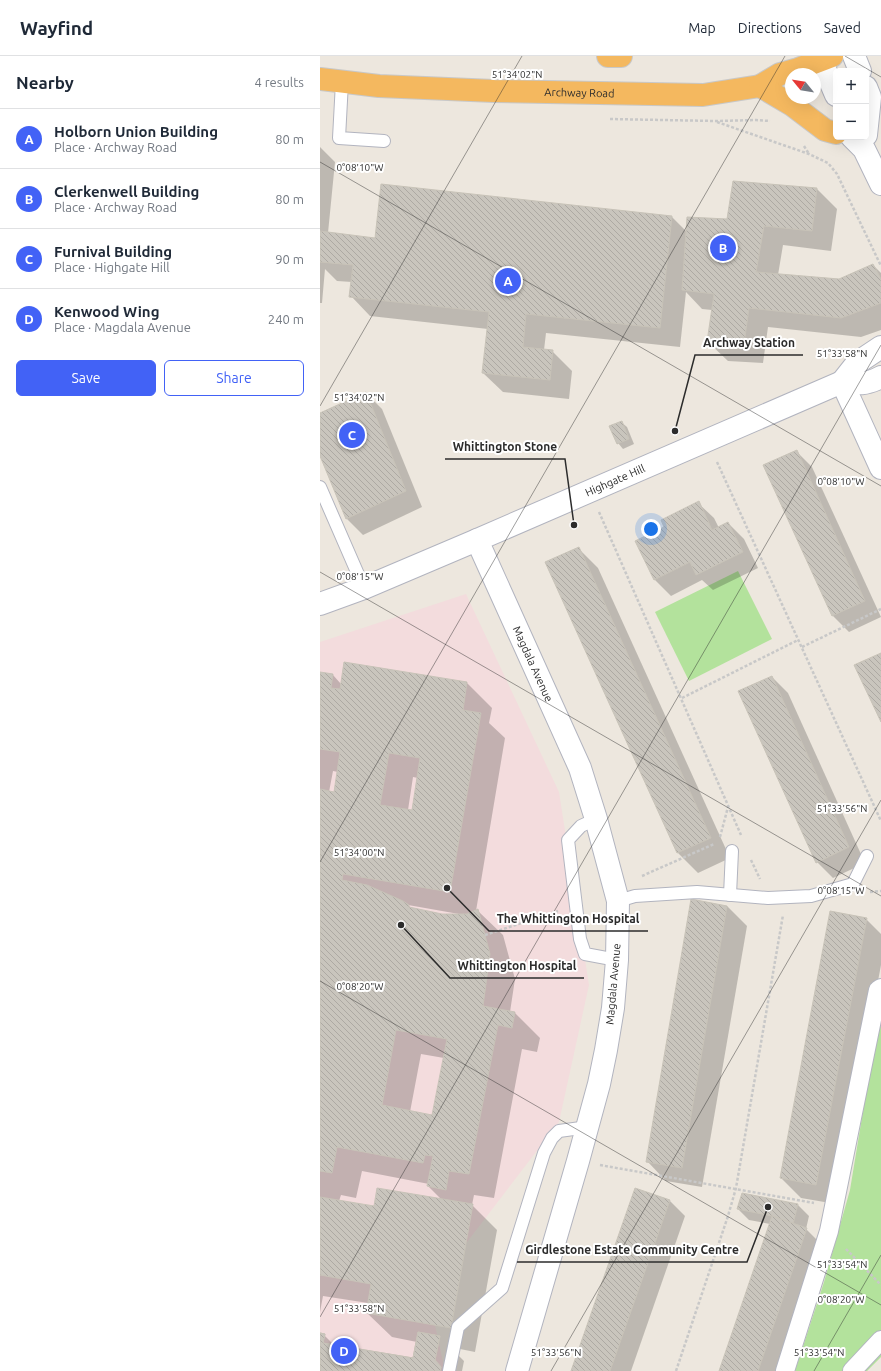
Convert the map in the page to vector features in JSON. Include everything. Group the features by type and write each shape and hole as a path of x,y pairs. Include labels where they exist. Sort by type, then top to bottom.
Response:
{"highway":[{"path":"608,56 621,56"},
{"name":"Archway Road","path":"320,80 379,86 494,91 703,95 760,86 780,74 798,69 825,57"},
{"path":"760,86 792,105 825,130 833,132"}],"street":[{"path":"854,56 859,68"},
{"path":"825,57 833,85"},
{"path":"856,140 881,184"},
{"name":"Highgate Hill","path":"320,604 364,588 590,492 842,382 857,363 881,347"},
{"name":"Highgate Hill","path":"842,382 863,384 870,383 881,378"},
{"path":"842,382 881,468"},
{"name":"Magdala Avenue","path":"476,540 580,768 596,819 616,894 618,960 613,1008 606,1050 588,1127 516,1371"},
{"path":"785,1371 829,1232 878,990 881,988"},
{"path":"852,1371 881,1340"}],"lane":[{"path":"342,82 339,138 384,141"},
{"path":"320,486 364,588"},
{"path":"596,819 581,826 568,840 580,939 585,954 618,960"},
{"path":"730,895 732,851"},
{"path":"616,894 635,896 697,892 768,898 811,896 853,884 867,856"},
{"path":"449,1371 458,1327 502,1288 544,1153 552,1138 559,1131 588,1127"}],"path":[{"path":"774,122 745,120 715,121 809,154 828,164 837,174 881,266"},
{"path":"707,440 881,820"},
{"path":"590,492 682,698 744,842"},
{"path":"802,647 881,609"},
{"path":"682,698 798,640"},
{"path":"616,894 719,842 728,806"},
{"path":"750,856 768,898"},
{"path":"676,1371 726,1224 736,1188 787,897"},
{"path":"486,935 576,905"},
{"path":"578,1161 736,1188 834,1207"},
{"path":"829,1232 881,1285"}],"shaded area":[{"path":"466,594 559,792 589,985 559,1122 428,1293 445,1371 320,1371 320,642"}],"green space":[{"path":"738,571 772,639 689,681 655,612"},
{"path":"881,1002 881,1357 867,1371 795,1371 824,1282 850,1190"}],"building":[{"path":"733,181 817,188 812,231 764,226 756,272 839,279 873,264 881,279 881,303 841,318 749,308 744,344 707,342 714,294 682,290 687,217 727,219"},
{"path":"381,184 672,216 660,328 526,314 523,347 553,350 550,380 482,373 489,312 349,297 353,265 320,262 320,231 375,238"},
{"path":"366,392 406,491 346,519 320,456 320,413"},
{"path":"622,421 629,439 617,444 609,426"},
{"path":"797,450 865,601 832,616 763,465"},
{"path":"699,501 712,530 728,522 743,552 696,575 690,562 654,580 635,541 664,527 661,520"},
{"path":"579,547 711,838 677,853 545,562"},
{"path":"881,653 881,722 854,665"},
{"path":"344,662 467,682 463,710 481,713 450,892 343,874 342,880 367,885 403,901 409,905 409,907 442,914 467,914 478,909 490,954 483,1006 515,1012 512,1028 498,1025 469,1174 449,1171 446,1190 427,1186 433,1156 425,1155 423,1163 337,1147 332,1173 320,1171 320,789 334,792 340,752 320,749 320,672 333,674 331,688 340,689","holes":["389,753 420,758 412,810 380,805","396,1030 447,1039 432,1115 382,1105"]},
{"path":"772,676 849,847 816,863 738,691"},
{"path":"691,899 727,906 682,1168 646,1162"},
{"path":"830,911 867,918 816,1185 780,1178"},
{"path":"377,1188 473,1204 451,1328 366,1313 371,1284 320,1275 320,1197 374,1206"},
{"path":"635,1188 670,1200 610,1371 571,1371"},
{"path":"742,1193 798,1204 793,1224 772,1216 737,1209"},
{"path":"772,1216 807,1228 758,1371 719,1371"},
{"path":"418,1332 440,1336 435,1360 441,1367 440,1371 320,1371 320,1333 325,1334 323,1343 413,1358"},
{"path":"418,1332 440,1336 435,1360 441,1367 440,1371 320,1371 320,1333 325,1334 323,1343 413,1358"}],"place":[{"name":"Clerkenwell Building","path":"723,248"},
{"name":"Holborn Union Building","path":"508,281"},
{"name":"Archway Station","path":"675,431"},
{"name":"Furnival Building","path":"352,435"},
{"name":"Whittington Stone","path":"574,525"},
{"name":"The Whittington Hospital","path":"447,888"},
{"name":"Whittington Hospital","path":"401,925"},
{"name":"Girdlestone Estate Community Centre","path":"768,1207"},
{"name":"Kenwood Wing","path":"344,1351"}]}
